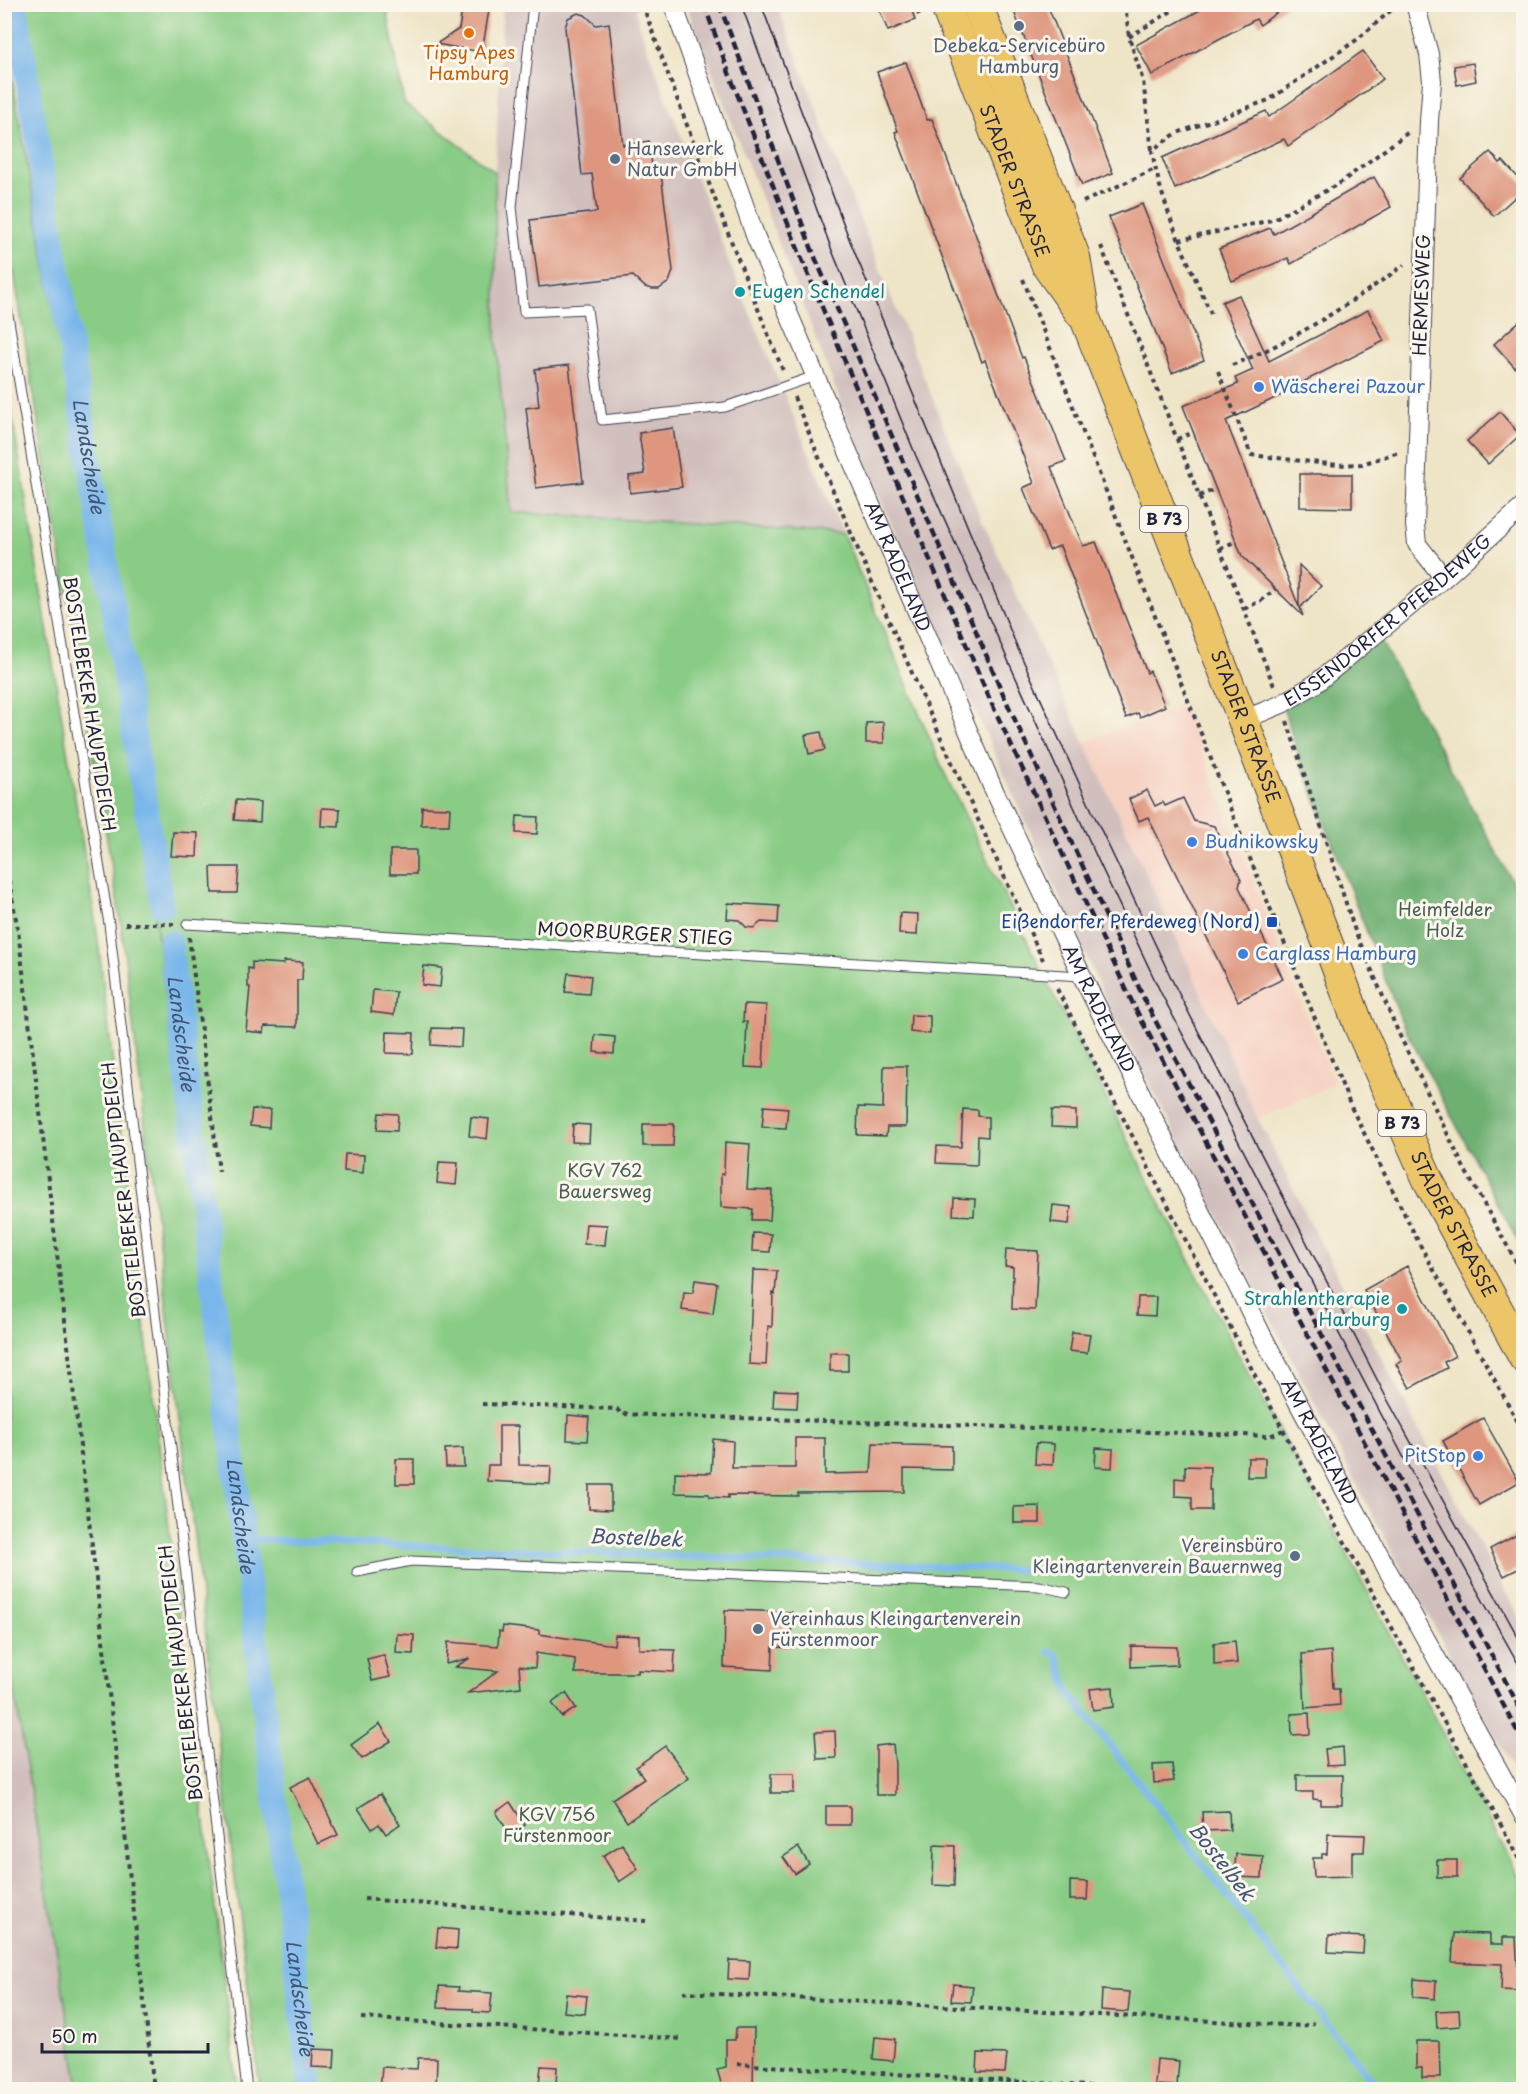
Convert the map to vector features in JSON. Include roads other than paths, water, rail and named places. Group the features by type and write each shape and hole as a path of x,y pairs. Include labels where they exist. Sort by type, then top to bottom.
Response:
{"main road":[{"name":"STADER STRASSE","path":"977,4 1075,256 1085,318 1243,720 1359,1026 1428,1180 1524,1358"},
{"name":"STADER STRASSE","path":"933,12 1047,266 1085,318"}],"street":[{"name":"AM RADELAND","path":"673,4 756,238 992,786 1082,976 1269,1347 1387,1569 1524,1816"},
{"name":"HERMESWEG","path":"1415,4 1429,54 1432,81 1415,525 1417,544 1444,578"},
{"name":"EISSENDORFER PFERDEWEG","path":"1243,720 1282,704 1315,684 1444,578 1524,506"}],"lane":[{"path":"532,4 512,207 524,312 587,309 602,420 725,407 815,376"},
{"name":"BOSTELBEKER HAUPTDEICH","path":"4,291 109,924 247,2090"},
{"name":"MOORBURGER STIEG","path":"187,924 1082,976"},
{"path":"357,1572 411,1561 1039,1586 1066,1592"}],"waterway":[{"name":"Landscheide","path":"15,4 162,906"},
{"name":"Landscheide","path":"170,942 311,2090"},
{"name":"Bostelbek","path":"244,1539 1027,1570"},
{"name":"Bostelbek","path":"1049,1652 1057,1655 1069,1693 1379,2090"}],"tram line":[{"path":"741,4 831,248 916,456 1098,860 1161,993 1416,1481 1524,1674"},
{"path":"761,4 850,241 1018,649 1085,796 1175,986 1386,1397 1524,1648"}],"railway":[{"path":"704,4 801,257 990,700 1134,1006 1524,1744"},
{"path":"719,4 814,255 1003,694 1146,1003 1524,1716"}],"place":[{"name":"Debeka-Servicebüro Hamburg","path":"1019,26"},
{"name":"Tipsy Apes Hamburg","path":"469,33"},
{"name":"Hansewerk Natur GmbH","path":"615,159"},
{"name":"Eugen Schendel","path":"740,292"},
{"name":"Wäscherei Pazour","path":"1259,387"},
{"name":"Budnikowsky","path":"1192,842"},
{"name":"Eißendorfer Pferdeweg (Nord)","path":"1272,922"},
{"name":"Carglass Hamburg","path":"1243,954"},
{"name":"Strahlentherapie Harburg","path":"1402,1309"},
{"name":"PitStop","path":"1478,1456"},
{"name":"Vereinsbüro Kleingartenverein Bauernweg","path":"1295,1556"},
{"name":"Vereinhaus Kleingartenverein Fürstenmoor","path":"758,1629"}],"park label":[{"name":"Heimfelder Holz","path":"1445,920"},
{"name":"KGV 762 Bauersweg","path":"605,1181"},
{"name":"KGV 756 Fürstenmoor","path":"557,1825"}]}
